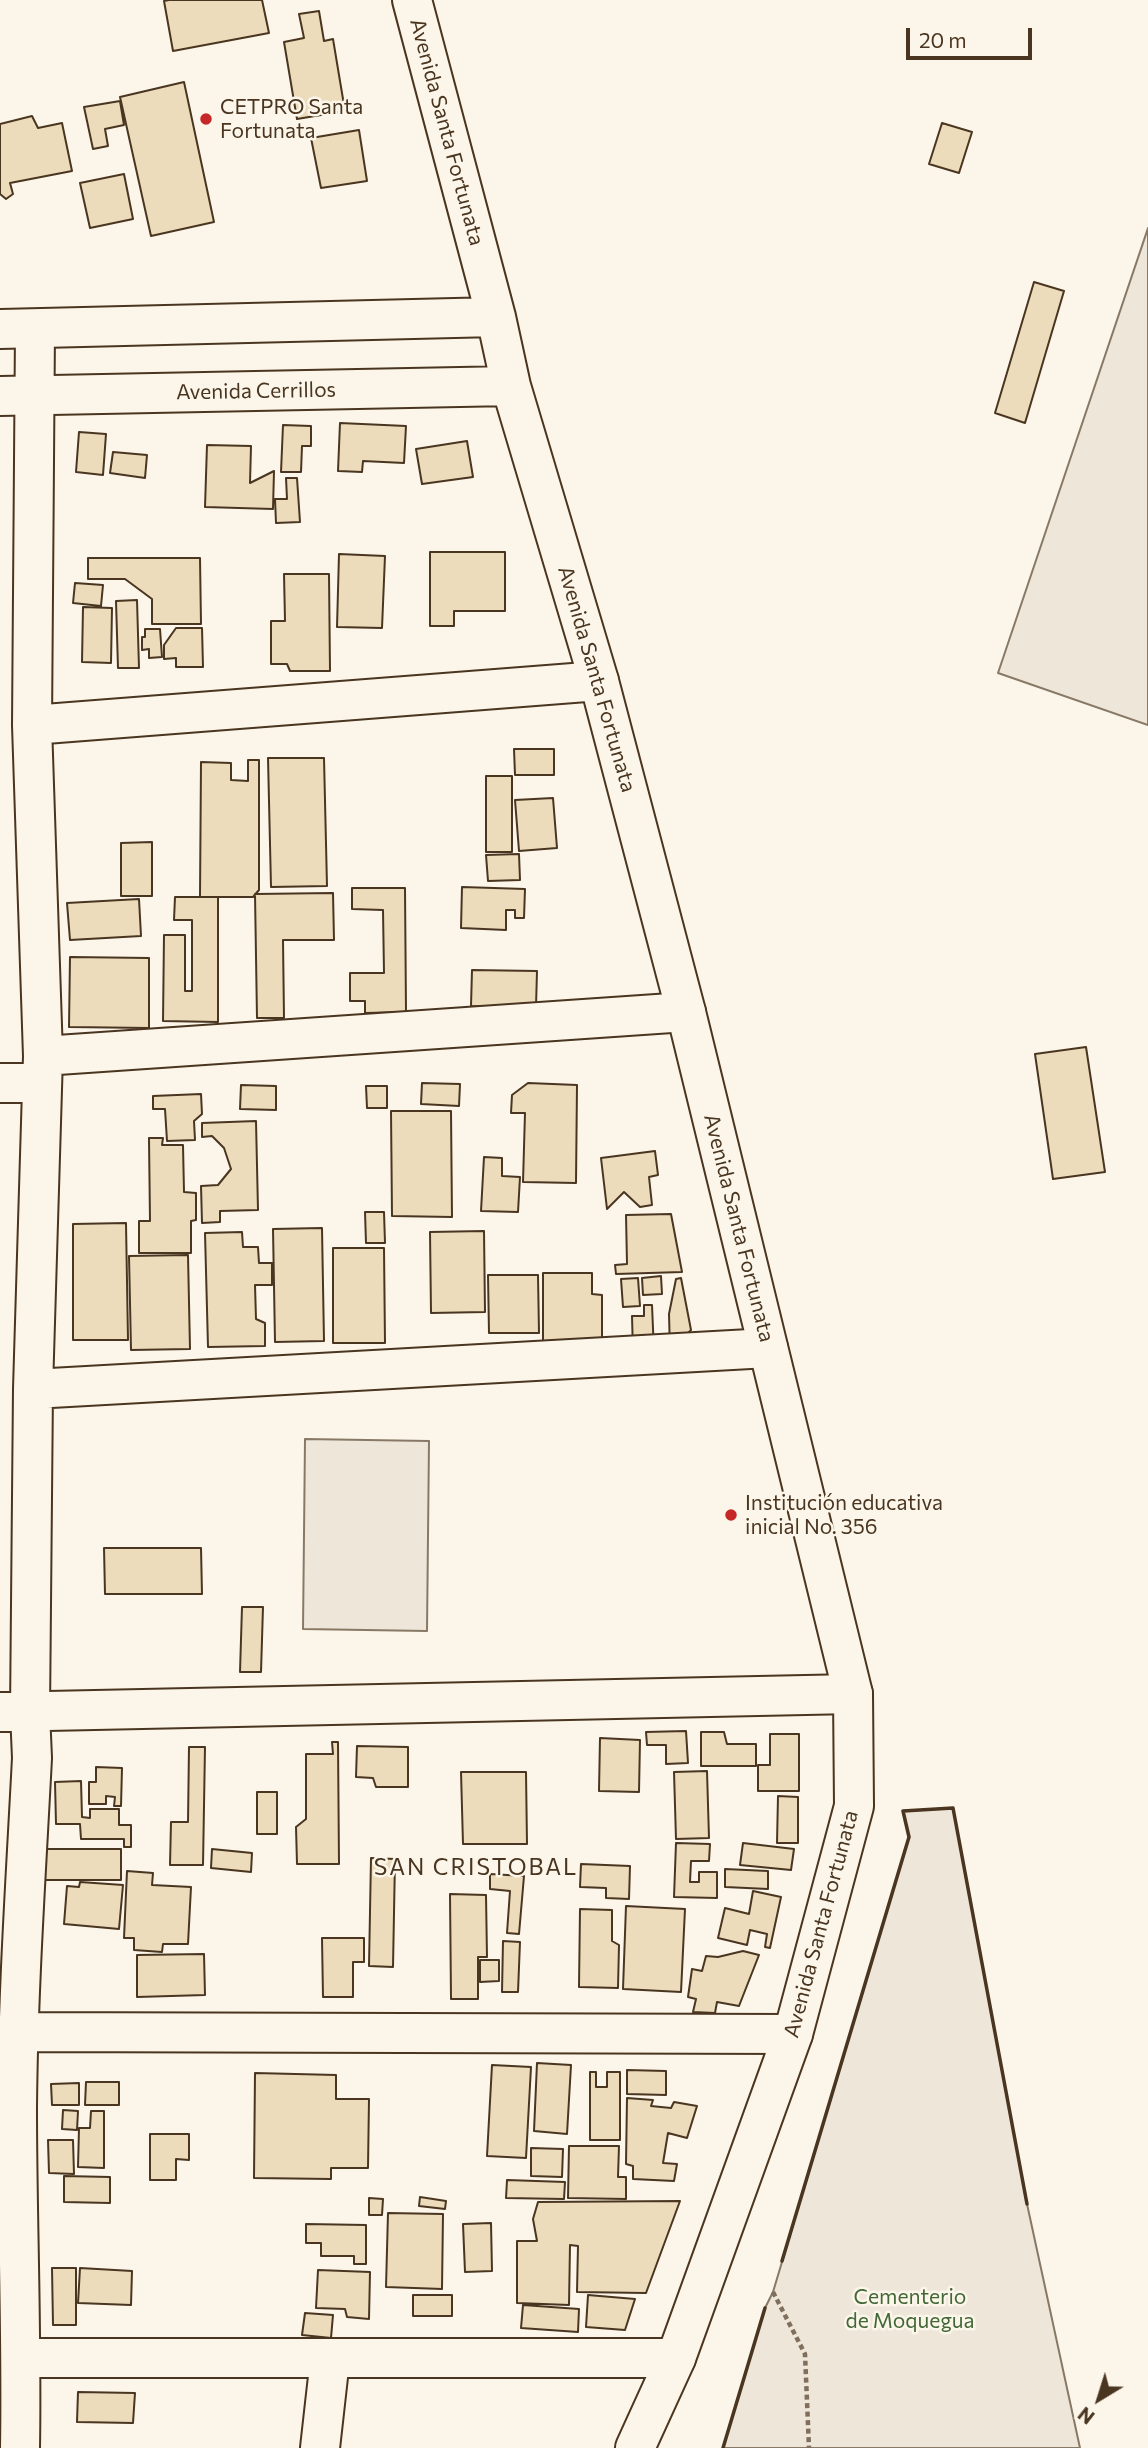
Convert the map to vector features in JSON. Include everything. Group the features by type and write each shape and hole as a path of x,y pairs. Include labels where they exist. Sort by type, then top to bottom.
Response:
{"street":[{"name":"Avenida Santa Fortunata","path":"412,0 512,386 599,681 686,1012 853,1694 854,1805 793,2034 676,2358 635,2448"},
{"path":"20,2448 21,2358 9,2109 18,2032 15,1712 33,1388 43,1070 17,329 496,317"},
{"name":"Avenida Cerrillos","path":"18,396 512,386"},
{"path":"32,725 599,681"},
{"path":"0,1083 43,1070 686,1012"},
{"path":"33,1388 768,1348"},
{"path":"15,1712 853,1694"},
{"path":"18,2032 793,2034"},
{"path":"21,2358 676,2358"},
{"path":"320,2448 330,2359"}],"path":[{"path":"773,2292 805,2354 810,2448"}],"green space":[{"path":"1148,228 1148,725 998,673"},
{"path":"305,1439 429,1441 427,1631 303,1629"},
{"name":"Cementerio de Moquegua","path":"953,1808 1027,2204 1080,2448 723,2448 765,2308 773,2292 909,1837 903,1811"}],"building":[{"path":"262,0 269,33 173,51 164,1"},
{"path":"319,11 324,41 333,39 345,111 297,119 284,42 304,38 299,14"},
{"path":"184,82 214,222 151,236 120,97"},
{"path":"120,101 124,125 105,129 108,146 93,149 84,107"},
{"path":"32,116 38,128 62,123 72,171 10,183 13,194 6,199 0,194 0,124"},
{"path":"942,123 972,132 959,173 929,164"},
{"path":"359,130 367,181 321,188 311,138"},
{"path":"124,174 133,219 90,228 80,183"},
{"path":"1034,282 1064,291 1025,423 995,413"},
{"path":"340,423 406,426 404,463 363,461 362,472 338,471"},
{"path":"283,425 311,426 311,446 302,446 301,472 281,472"},
{"path":"79,432 106,434 103,475 76,472"},
{"path":"467,441 473,477 422,484 416,449"},
{"path":"207,445 251,446 250,483 274,471 273,509 205,507"},
{"path":"113,452 147,455 145,478 110,473"},
{"path":"286,478 297,478 300,522 276,523 275,499 287,499"},
{"path":"430,552 505,552 505,611 454,611 454,626 430,626"},
{"path":"339,554 385,556 382,628 337,627"},
{"path":"88,558 200,558 201,624 152,624 152,599 125,579 88,579"},
{"path":"284,574 329,574 330,671 290,671 287,664 271,664 271,621 285,621"},
{"path":"75,583 103,585 101,606 73,603"},
{"path":"137,600 139,668 118,668 116,601"},
{"path":"83,607 112,608 111,663 82,662"},
{"path":"176,628 202,628 203,667 176,667 176,658 164,659 164,645"},
{"path":"145,629 160,629 162,657 149,658 149,649 142,650"},
{"path":"514,749 554,749 554,775 515,775"},
{"path":"268,758 324,758 327,886 271,887"},
{"path":"248,760 259,760 259,890 253,897 200,897 201,762 231,763 231,780 248,781"},
{"path":"486,776 512,776 512,852 486,852"},
{"path":"553,798 557,848 519,851 515,800"},
{"path":"152,842 152,896 121,896 121,843"},
{"path":"519,854 520,880 488,881 486,855"},
{"path":"462,887 525,889 524,918 515,918 515,910 506,910 506,930 461,928"},
{"path":"352,888 405,888 406,1012 365,1013 365,1001 350,1001 350,973 384,973 383,910 352,909"},
{"path":"333,893 334,940 283,940 284,1018 257,1018 255,894"},
{"path":"175,897 218,897 218,1022 163,1021 164,935 185,935 185,991 192,991 192,920 174,920"},
{"path":"139,899 141,936 70,940 67,903"},
{"path":"70,957 149,958 149,1028 69,1027"},
{"path":"472,970 537,971 536,1007 471,1006"},
{"path":"1086,1047 1105,1172 1053,1179 1035,1054"},
{"path":"422,1083 460,1084 459,1106 421,1104"},
{"path":"528,1083 577,1085 576,1183 523,1182 525,1113 511,1113 512,1095"},
{"path":"241,1085 276,1086 276,1110 240,1109"},
{"path":"366,1086 387,1086 387,1108 367,1108"},
{"path":"201,1094 202,1114 194,1121 195,1140 167,1141 165,1109 153,1109 153,1096"},
{"path":"391,1111 451,1111 452,1217 392,1216"},
{"path":"256,1121 258,1210 220,1211 220,1222 202,1223 201,1186 218,1185 231,1169 224,1148 212,1136 202,1137 202,1123"},
{"path":"149,1138 163,1138 162,1145 183,1145 184,1192 196,1193 196,1220 191,1221 191,1253 139,1253 139,1221 150,1221"},
{"path":"655,1151 658,1175 649,1177 652,1205 640,1207 624,1192 607,1209 601,1158"},
{"path":"484,1157 502,1158 502,1176 520,1177 518,1212 481,1211"},
{"path":"365,1212 384,1212 385,1243 366,1243"},
{"path":"671,1214 682,1272 616,1274 615,1265 627,1264 626,1215"},
{"path":"126,1223 128,1340 73,1340 73,1224"},
{"path":"322,1228 324,1341 275,1342 273,1229"},
{"path":"484,1231 485,1312 431,1313 430,1232"},
{"path":"242,1232 243,1247 258,1247 259,1263 272,1263 272,1285 255,1285 256,1319 265,1323 265,1346 208,1347 205,1233"},
{"path":"333,1248 384,1248 385,1343 333,1343"},
{"path":"188,1255 190,1349 131,1350 129,1256"},
{"path":"543,1273 592,1273 592,1294 602,1295 602,1344 543,1344"},
{"path":"488,1275 538,1275 539,1333 489,1333"},
{"path":"661,1276 662,1294 643,1295 642,1278"},
{"path":"638,1278 640,1306 623,1307 621,1279"},
{"path":"681,1278 691,1330 670,1351 669,1314 676,1279"},
{"path":"644,1305 652,1305 654,1352 633,1352 632,1316 644,1316"},
{"path":"104,1548 201,1548 202,1594 105,1594"},
{"path":"242,1607 263,1607 261,1672 240,1672"},
{"path":"686,1731 688,1763 666,1764 666,1745 647,1745 646,1732"},
{"path":"701,1732 724,1732 727,1744 756,1744 756,1766 701,1766"},
{"path":"770,1734 799,1734 799,1791 758,1791 758,1765 770,1765"},
{"path":"600,1738 640,1740 639,1792 599,1791"},
{"path":"332,1742 338,1742 339,1864 297,1864 296,1827 306,1819 306,1754 333,1754"},
{"path":"357,1746 408,1747 408,1787 376,1787 373,1778 356,1777"},
{"path":"189,1747 205,1747 203,1865 170,1865 171,1822 188,1822"},
{"path":"96,1767 122,1768 121,1806 114,1806 115,1797 106,1796 106,1804 89,1804 89,1782 96,1782"},
{"path":"707,1771 709,1838 676,1839 674,1772"},
{"path":"461,1772 526,1772 527,1844 463,1844"},
{"path":"81,1781 82,1817 90,1818 90,1809 119,1809 119,1825 131,1825 131,1847 124,1847 124,1839 81,1839 80,1824 56,1824 55,1782"},
{"path":"257,1792 277,1792 277,1834 257,1834"},
{"path":"778,1796 798,1797 798,1843 777,1843"},
{"path":"676,1843 710,1844 709,1861 691,1861 690,1882 699,1882 699,1872 717,1872 717,1898 674,1897"},
{"path":"743,1843 794,1849 791,1870 740,1865"},
{"path":"41,1849 121,1849 121,1880 41,1880"},
{"path":"212,1849 252,1853 251,1872 211,1868"},
{"path":"371,1858 395,1859 393,1967 369,1966"},
{"path":"581,1864 630,1866 629,1899 606,1898 606,1888 580,1887"},
{"path":"725,1869 768,1871 768,1889 725,1887"},
{"path":"127,1871 153,1873 152,1885 191,1887 188,1944 163,1944 162,1952 134,1950 134,1938 124,1938"},
{"path":"490,1874 524,1876 519,1934 507,1933 510,1891 490,1889"},
{"path":"80,1882 123,1885 119,1929 64,1924 67,1886 79,1887"},
{"path":"753,1891 781,1897 770,1948 765,1947 767,1934 750,1930 747,1945 718,1938 725,1908 749,1914"},
{"path":"450,1894 486,1895 487,1957 478,1957 478,1999 451,1999"},
{"path":"626,1906 685,1909 681,1992 623,1989"},
{"path":"580,1909 612,1910 612,1941 619,1945 618,1988 579,1987"},
{"path":"322,1938 364,1938 364,1962 353,1962 353,1997 323,1997"},
{"path":"503,1941 520,1942 518,1992 502,1992"},
{"path":"743,1951 759,1955 739,2006 717,2002 715,2013 693,2012 696,1999 688,1997 692,1969 702,1971 706,1956 718,1957"},
{"path":"204,1954 205,1995 137,1997 137,1955"},
{"path":"480,1960 499,1960 499,1981 480,1982"},
{"path":"537,2063 571,2065 567,2134 534,2131"},
{"path":"492,2065 531,2067 526,2158 487,2156"},
{"path":"627,2070 666,2071 666,2095 627,2094"},
{"path":"590,2072 596,2072 596,2087 607,2087 607,2072 620,2072 620,2140 590,2140"},
{"path":"255,2073 336,2075 336,2099 369,2099 368,2168 331,2168 331,2179 254,2178"},
{"path":"86,2082 119,2082 119,2105 85,2105"},
{"path":"79,2083 79,2105 52,2105 51,2084"},
{"path":"627,2098 653,2100 651,2106 671,2108 674,2102 697,2106 687,2138 668,2133 663,2163 677,2164 674,2181 633,2179 633,2166 626,2164"},
{"path":"63,2110 78,2111 77,2130 62,2129"},
{"path":"91,2111 104,2111 104,2168 78,2167 79,2128 90,2128"},
{"path":"150,2134 189,2134 189,2160 176,2159 176,2180 150,2180"},
{"path":"48,2140 73,2140 74,2174 49,2173"},
{"path":"569,2146 619,2146 618,2177 626,2177 626,2199 568,2198"},
{"path":"531,2148 563,2149 562,2177 531,2176"},
{"path":"64,2176 110,2177 110,2203 64,2202"},
{"path":"507,2180 565,2182 564,2199 506,2198"},
{"path":"420,2197 446,2201 445,2209 419,2206"},
{"path":"369,2198 383,2199 382,2215 369,2215"},
{"path":"680,2201 646,2293 577,2292 578,2246 570,2245 569,2305 517,2303 517,2241 537,2241 533,2219 538,2202"},
{"path":"388,2213 443,2214 442,2289 386,2287"},
{"path":"491,2223 492,2271 465,2272 463,2224"},
{"path":"306,2224 366,2225 366,2264 354,2264 354,2256 321,2256 321,2243 306,2243"},
{"path":"52,2268 76,2268 76,2325 53,2325"},
{"path":"80,2268 132,2271 131,2305 78,2303"},
{"path":"318,2270 370,2272 369,2319 347,2317 345,2309 316,2308"},
{"path":"413,2295 452,2295 452,2316 413,2316"},
{"path":"588,2295 635,2299 625,2330 586,2327"},
{"path":"523,2305 579,2309 578,2332 521,2328"},
{"path":"305,2313 333,2315 331,2338 302,2335"},
{"path":"78,2392 135,2393 133,2423 77,2422"}],"wall":[{"path":"782,2261 909,1837 903,1811 953,1808 1027,2204"},
{"path":"723,2448 765,2308"}],"place":[{"name":"CETPRO Santa Fortunata","path":"206,119"},
{"name":"Institución educativa inicial No. 356","path":"731,1515"}],"district":[{"name":"SAN CRISTOBAL","path":"476,1867"}]}
